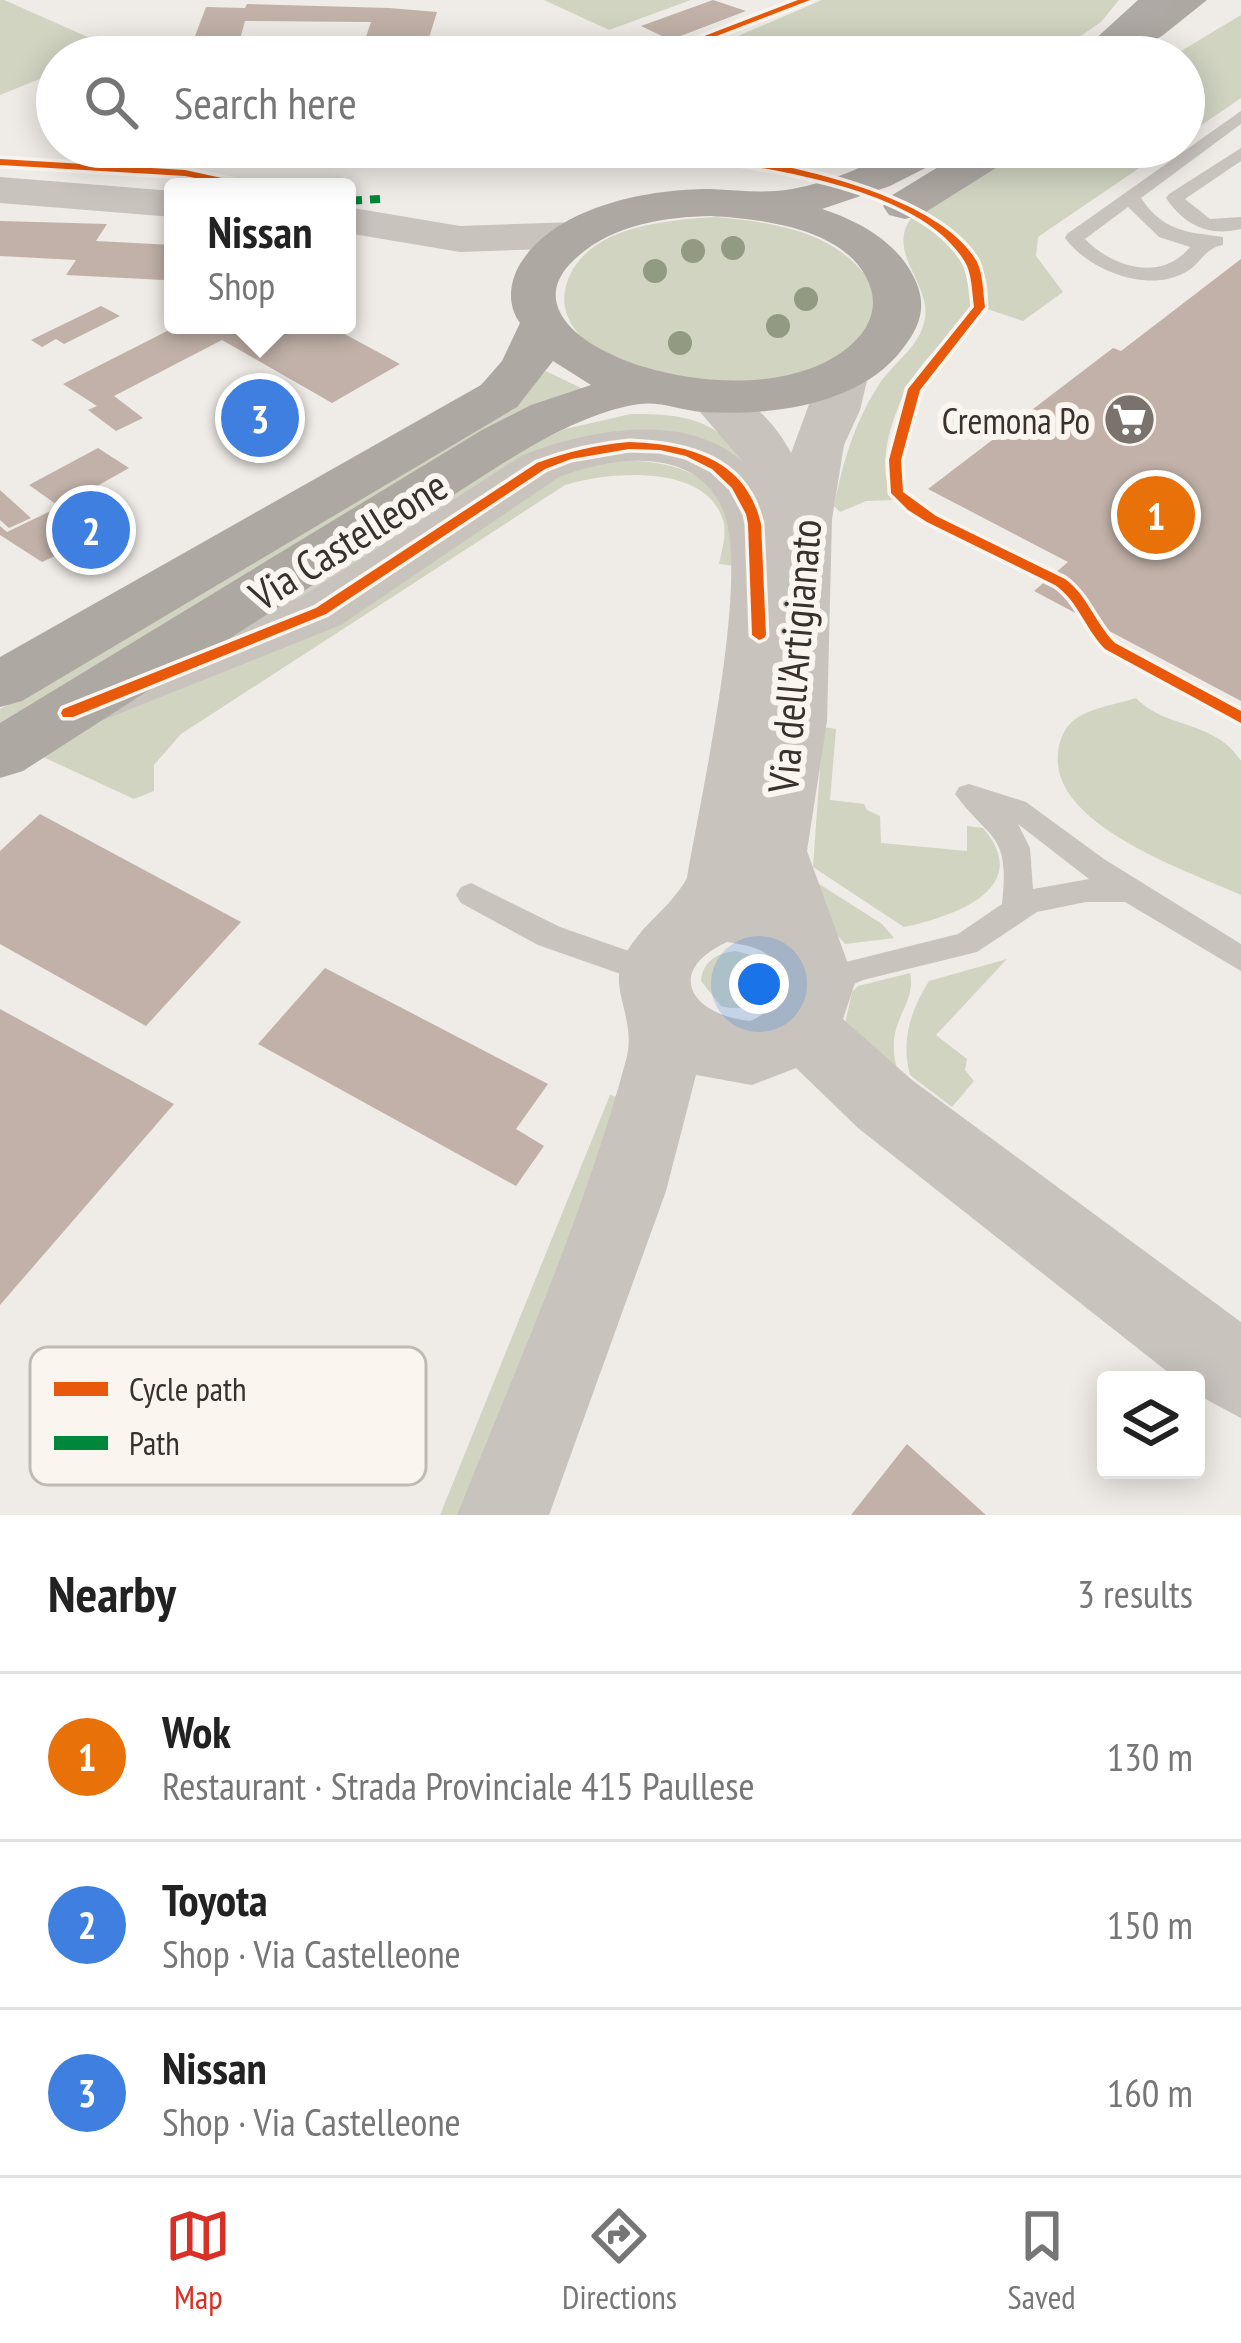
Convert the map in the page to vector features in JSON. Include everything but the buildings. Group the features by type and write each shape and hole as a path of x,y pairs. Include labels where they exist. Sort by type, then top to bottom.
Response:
{"highway":[{"path":"1125,36 1157,0"}],"main road":[{"path":"1129,36 1189,0"},
{"path":"1133,36 1228,10"},
{"path":"757,208 836,194 896,168"},
{"path":"863,246 913,200 966,168"},
{"path":"538,310 571,356 646,388 712,397 784,392 845,372 880,347 897,318 898,302 889,273 863,246 825,225 757,208 689,204 647,209 576,236"},
{"name":"Via Castelleone","path":"0,686 499,396 525,366 538,310 539,273 576,236"},
{"name":"Via Castelleone","path":"0,754 542,421 646,388"}],"street":[{"path":"0,178 164,189"},
{"path":"0,190 164,203"},
{"path":"356,222 419,236 460,239 576,236"},
{"path":"356,238 418,248 538,310"},
{"name":"Via dell'Artigianato","path":"788,1010 774,850 796,721 805,519 818,446 835,410 845,372"},
{"path":"503,1515 626,1191 665,1053 671,964 721,878 778,481 761,445 712,397"},
{"path":"68,713 321,611 541,466 573,451 610,444 650,445 687,453 717,469 739,490 753,516 759,634"},
{"path":"671,964 727,914 754,916 780,926 788,1010 885,1104 1241,1375"},
{"path":"671,964 706,1045 788,1010"},
{"path":"626,1191 788,1010"}],"lane":[{"path":"1205,142 1241,116"},
{"path":"1239,157 1175,198 1182,211 1200,222 1239,225"},
{"path":"1170,168 1074,238 1080,248 1108,265 1171,273 1189,262 1202,243"},
{"path":"1131,196 1143,219 1175,238 1218,241 1239,225"},
{"path":"1016,910 1017,842 999,817 969,794 1007,802 1040,822 1068,850 1241,959"},
{"path":"788,1010 853,967 964,944 995,929 1016,910 1058,892 1132,891"},
{"path":"471,895 549,936 671,964"}],"green space":[{"path":"0,0 86,36 36,36 36,80 0,95"},
{"path":"544,0 691,0 609,30"},
{"path":"822,0 1119,0 1101,22 1081,36 738,36"},
{"path":"1241,15 1241,98 1205,123 1205,37"},
{"path":"1139,168 1038,237 1036,256 1063,292 1023,321 987,309 986,279 973,253 941,223 928,215 923,219 961,254 973,306 922,365 896,412 885,469 895,500 866,501 840,512 834,506 837,490 862,415 884,377 917,339 925,319 922,295 904,247 908,223 928,202 977,171"},
{"path":"716,217 798,231 851,260 871,285 874,307 871,318 843,353 797,374 742,382 684,379 631,366 589,344 566,313 570,275 581,258 596,245 634,228"},
{"path":"546,371 585,390 0,726 0,709 507,410"},
{"path":"631,414 675,416 706,425 763,475 610,439 278,610 266,604 513,454 565,429"},
{"path":"610,460 671,466 725,493 737,566 719,564 722,517 695,487 628,475 565,485 181,734 154,765 154,791 134,799 30,751 555,475"},
{"path":"1136,698 1161,715 1218,738 1241,761 1241,895 1158,859 1099,824 1076,803 1061,779 1058,753 1070,723 1088,712"},
{"path":"823,727 836,729 830,800 864,804 880,816 881,843 967,851 967,826 983,828 997,850 999,868 981,897 943,916 904,927 813,867"},
{"path":"805,875 882,924 894,938 845,944 817,912"},
{"path":"736,951 758,957 771,973 768,992 749,1007 721,1006 701,981 712,959"},
{"path":"1007,959 936,1035 967,1059 965,1070 974,1081 952,1107 910,1075 906,1050 912,1015 929,981"},
{"path":"910,973 909,997 894,1044 901,1080 845,1024 852,992 858,986"},
{"path":"610,1095 627,1100 462,1515 440,1515"}],"marked path":[{"path":"356,200 380,199"}],"cycle path":[{"path":"710,36 806,0"},
{"path":"0,162 36,164"},
{"path":"101,168 211,178"},
{"path":"772,168 843,184 899,204 944,230 973,264 980,307 914,389 895,460 897,493 952,531 1060,582 1076,596 1110,646 1241,718"},
{"path":"68,713 321,611 541,466 567,456 629,445 690,453 716,466 738,486 754,524 759,635"}],"place":[{"name":"Nissan","path":"260,418"},
{"name":"Cremona Po","path":"1129,420"},
{"name":"Wok","path":"1156,515"},
{"name":"Toyota","path":"91,530"}]}
